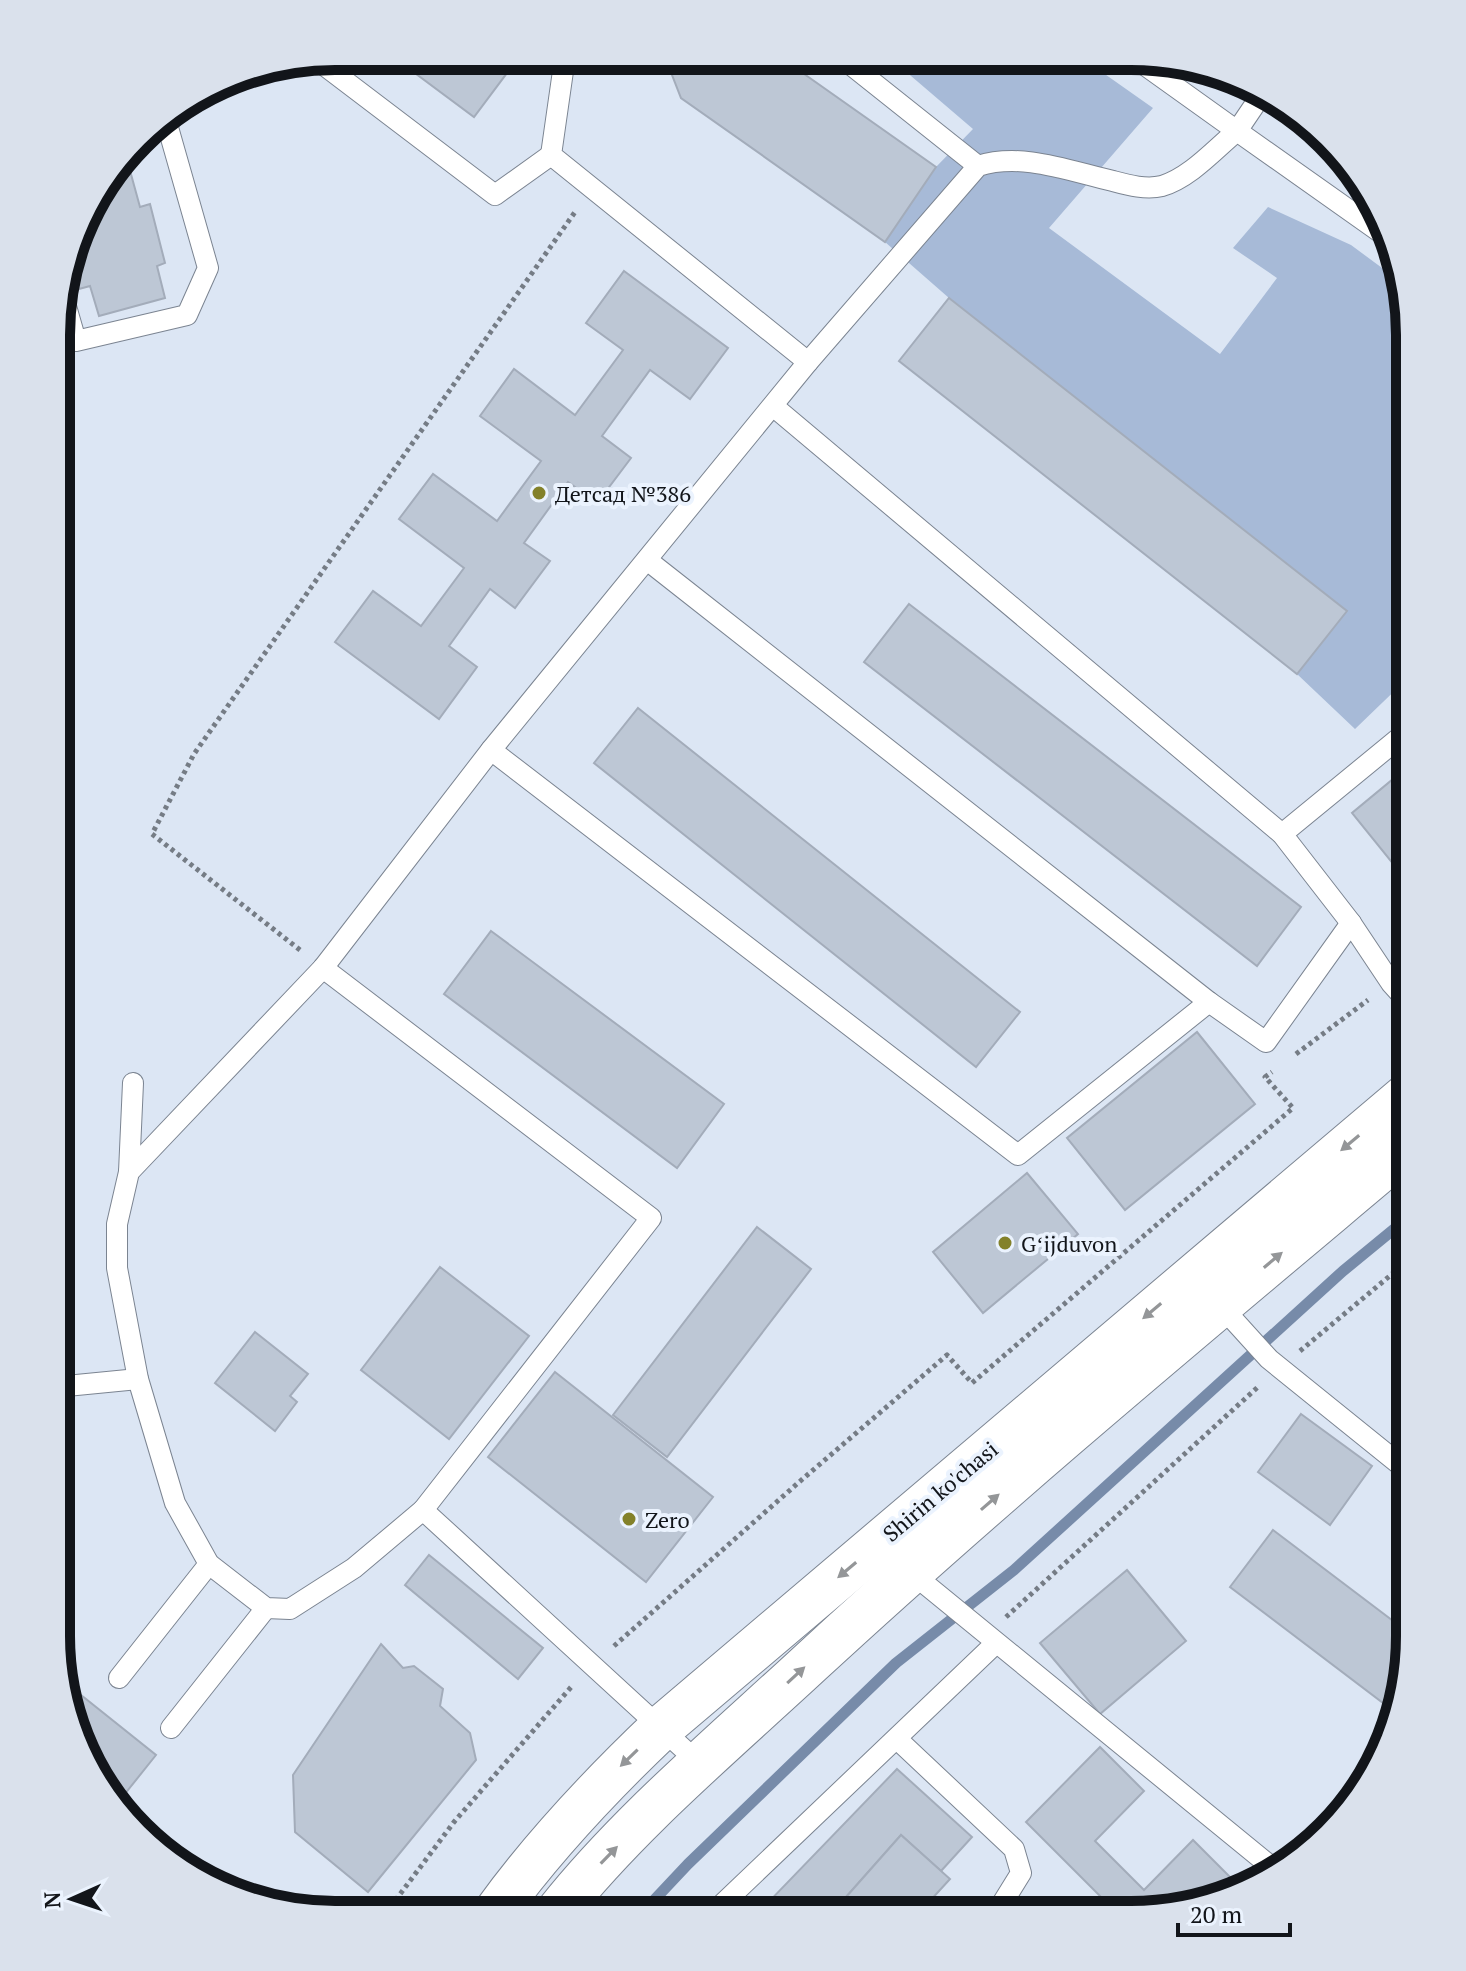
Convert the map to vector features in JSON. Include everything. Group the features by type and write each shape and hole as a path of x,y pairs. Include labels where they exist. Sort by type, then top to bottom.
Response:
{"main road":[{"name":"Shirin ko'chasi","path":"567,1901 896,1555 1395,1106"},
{"name":"Shirin ko'chasi","path":"505,1901 557,1835 661,1728 896,1555 1233,1321 1395,1160"}],"lane":[{"path":"331,70 495,195 551,155 563,70"},
{"path":"857,70 978,166"},
{"path":"1154,71 1373,227"},
{"path":"129,1172 323,968 491,750 808,362 978,166 997,160 1019,160 1136,186 1160,187 1181,177 1237,131 1256,103"},
{"path":"71,323 76,341 187,315 208,268 169,129"},
{"path":"551,155 808,362"},
{"path":"773,406 1282,834 1351,923 1396,988"},
{"path":"647,560 1209,1002 1266,1042 1351,923"},
{"path":"1282,834 1396,741"},
{"path":"491,750 1018,1155 1209,1002"},
{"path":"133,1083 129,1172 117,1224 117,1268 138,1379 175,1503 209,1564 266,1608 290,1609 354,1568 423,1510 651,1218 323,968"},
{"path":"1233,1321 1275,1363 1395,1461"},
{"path":"70,1386 138,1379"},
{"path":"423,1510 700,1764"},
{"path":"896,1555 992,1639 1267,1863"},
{"path":"119,1678 209,1564"},
{"path":"171,1728 266,1608"},
{"path":"726,1901 897,1739 992,1639"},
{"path":"897,1739 1014,1849 1021,1873 1004,1901"}],"path":[{"path":"323,968 152,834 194,754 592,188"},
{"path":"1290,1058 1391,983"},
{"path":"609,1651 947,1355 972,1383 1293,1108 1265,1077 1277,1068"},
{"path":"992,1639 1275,1363 1395,1270"},
{"path":"395,1901 454,1822 578,1681"}],"shaded area":[{"path":"904,70 1099,70 1153,108 1049,228 1220,354 1277,278 1233,248 1268,207 1351,245 1388,272 1396,335 1396,690 1355,729 1297,674 1346,610 949,298 885,242 936,167 973,129"}],"building":[{"path":"411,70 509,70 474,117"},
{"path":"670,70 798,70 936,167 885,242 681,98"},
{"path":"129,168 140,207 150,204 165,263 157,266 165,298 99,316 90,286 79,289 76,279 90,234"},
{"name":"Детсад №386","path":"624,271 728,348 690,399 650,370 602,436 631,458 597,503 568,482 524,543 550,561 515,608 490,589 449,646 477,667 439,719 335,642 373,591 421,626 464,568 399,519 433,474 497,521 541,461 480,416 514,369 575,415 623,350 586,323"},
{"path":"949,298 1347,611 1297,674 899,361"},
{"path":"909,604 1301,907 1257,966 864,662"},
{"path":"638,708 1020,1012 976,1067 594,763"},
{"path":"1396,777 1396,867 1352,813"},
{"path":"491,931 724,1104 677,1168 444,994"},
{"path":"1197,1032 1255,1104 1125,1210 1067,1138"},
{"name":"Gʻijduvon","path":"1027,1173 1078,1234 983,1313 933,1252"},
{"path":"757,1227 811,1269 667,1457 613,1415"},
{"path":"440,1267 529,1336 449,1439 361,1370"},
{"path":"255,1332 308,1374 290,1396 297,1402 275,1431 215,1383"},
{"path":"555,1372 713,1497 646,1582 488,1457"},
{"path":"1301,1414 1372,1466 1330,1525 1258,1472"},
{"path":"1273,1530 1395,1622 1395,1653 1386,1705 1230,1587"},
{"path":"429,1555 543,1648 518,1679 405,1585"},
{"path":"1127,1570 1186,1641 1100,1714 1040,1643"},
{"path":"381,1644 403,1668 414,1666 443,1689 440,1706 470,1733 476,1760 368,1892 295,1832 293,1775"},
{"path":"81,1695 156,1755 124,1795 97,1753 78,1699"},
{"path":"1100,1747 1144,1791 1095,1841 1144,1890 1193,1840 1232,1879 1199,1892 1165,1899 1105,1901 1026,1822"},
{"path":"897,1769 972,1837 941,1871 901,1835 843,1901 770,1901"},
{"path":"901,1835 950,1879 930,1901 843,1901"}],"waterway":[{"path":"653,1901 896,1663 1014,1570 1343,1271 1395,1228"}],"place":[{"name":"Детсад №386","path":"539,493"},
{"name":"Gʻijduvon","path":"1005,1243"},
{"name":"Zero","path":"629,1519"}]}
